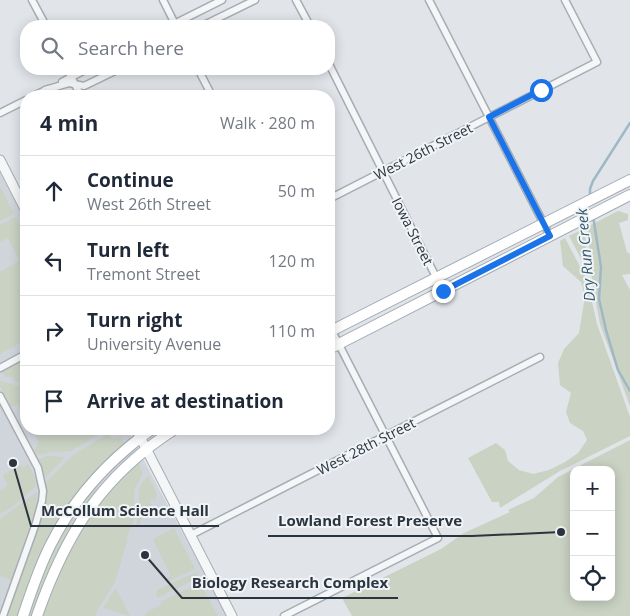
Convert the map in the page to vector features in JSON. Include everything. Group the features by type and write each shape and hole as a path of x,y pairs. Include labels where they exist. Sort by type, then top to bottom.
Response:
{"main road":[{"path":"335,327 437,278 630,180"},
{"path":"335,346 630,195"},
{"path":"23,616 45,558 68,515 78,500 137,435"},
{"path":"37,616 57,564 80,522 108,484 146,448 166,435"}],"street":[{"path":"32,0 43,20"},
{"path":"163,0 172,20"},
{"path":"184,20 222,0"},
{"path":"214,20 255,0"},
{"path":"296,0 307,20"},
{"path":"429,0 550,236"},
{"name":"West 26th Street","path":"335,196 597,62 565,0"},
{"path":"45,90 75,75"},
{"path":"45,90 69,83 75,85 88,84 107,75"},
{"path":"201,75 209,90"},
{"name":"Iowa Street","path":"335,75 443,291"},
{"path":"71,77 78,90"},
{"path":"0,113 20,103"},
{"path":"0,160 20,199"},
{"path":"284,616 438,538 385,436 335,349"},
{"path":"0,368 20,357"},
{"name":"West 28th Street","path":"191,535 540,357"},
{"path":"0,396 20,434"},
{"path":"3,616 36,523 43,491 38,468 21,435"},
{"path":"140,435 232,616"}],"shaded area":[{"path":"0,162 20,200 20,435 130,435 227,616 0,616"}],"green space":[{"path":"0,186 14,214 0,221"},
{"path":"618,211 628,214 628,220 619,223 627,252 630,254 630,274 622,275 630,290 630,406 600,324 592,281 587,227"},
{"path":"16,217 20,225 20,343 0,354 0,272 19,259 8,238 0,242 0,225"},
{"path":"585,228 587,270 569,236"},
{"path":"565,238 587,280 597,324 630,417 630,436 560,471 500,508 499,502 492,502 468,458 496,443 505,450 508,461 519,470 533,474 549,470 565,462 578,453 587,440 583,431 570,423 566,412 571,393 560,385 558,363 564,349 579,333 585,296 581,282 563,266 560,241"},
{"path":"15,358 20,361 20,382 15,381 12,377 6,377 0,370 0,364"},
{"path":"0,381 20,386 20,409 18,403 11,407 0,386"},
{"path":"35,435 97,435 71,451 38,455 34,451 39,442"},
{"path":"105,435 110,435 111,438 115,439 117,437 122,439 125,444 114,453 72,502 21,616 8,616 8,608 11,605 45,509 46,482 73,455"},
{"path":"630,440 630,616 352,616 342,598 441,549 464,533 510,512 508,510 534,498 558,477 570,471 570,601 615,601 615,466 579,466"},
{"path":"47,456 65,457 46,477 38,460"},
{"path":"138,463 142,475 134,492 134,519 115,582 95,616 42,616 69,552 91,515 120,480"},
{"path":"28,464 35,478 36,486 12,507 0,514 0,490 8,486 3,475 20,465 23,468"},
{"path":"148,476 157,494 155,500 151,499 150,503 152,505 148,517 146,518 143,513 139,526 136,524 139,514 139,490 143,481"},
{"path":"96,485 98,486 94,494 57,555 33,616 27,616 40,580 56,548 74,516"},
{"path":"37,492 36,508 11,580 0,576 0,519"},
{"path":"174,528 195,569 169,581 167,578 171,576 153,539"},
{"path":"197,572 198,578 159,597 156,596 157,590"},
{"path":"200,583 218,616 144,616 147,612 161,605 160,602"},
{"path":"116,589 130,616 103,608"}],"waterway":[{"name":"Dry Run Creek","path":"590,196 593,181 630,123"},
{"name":"Dry Run Creek","path":"593,216 601,267 599,299 618,370 630,391"}],"place":[{"name":"McCollum Science Hall","path":"13,463"},
{"name":"Lowland Forest Preserve","path":"561,532"},
{"name":"Biology Research Complex","path":"145,555"}],"route":[{"path":"443,291 550,236 489,117 541,90"}]}
